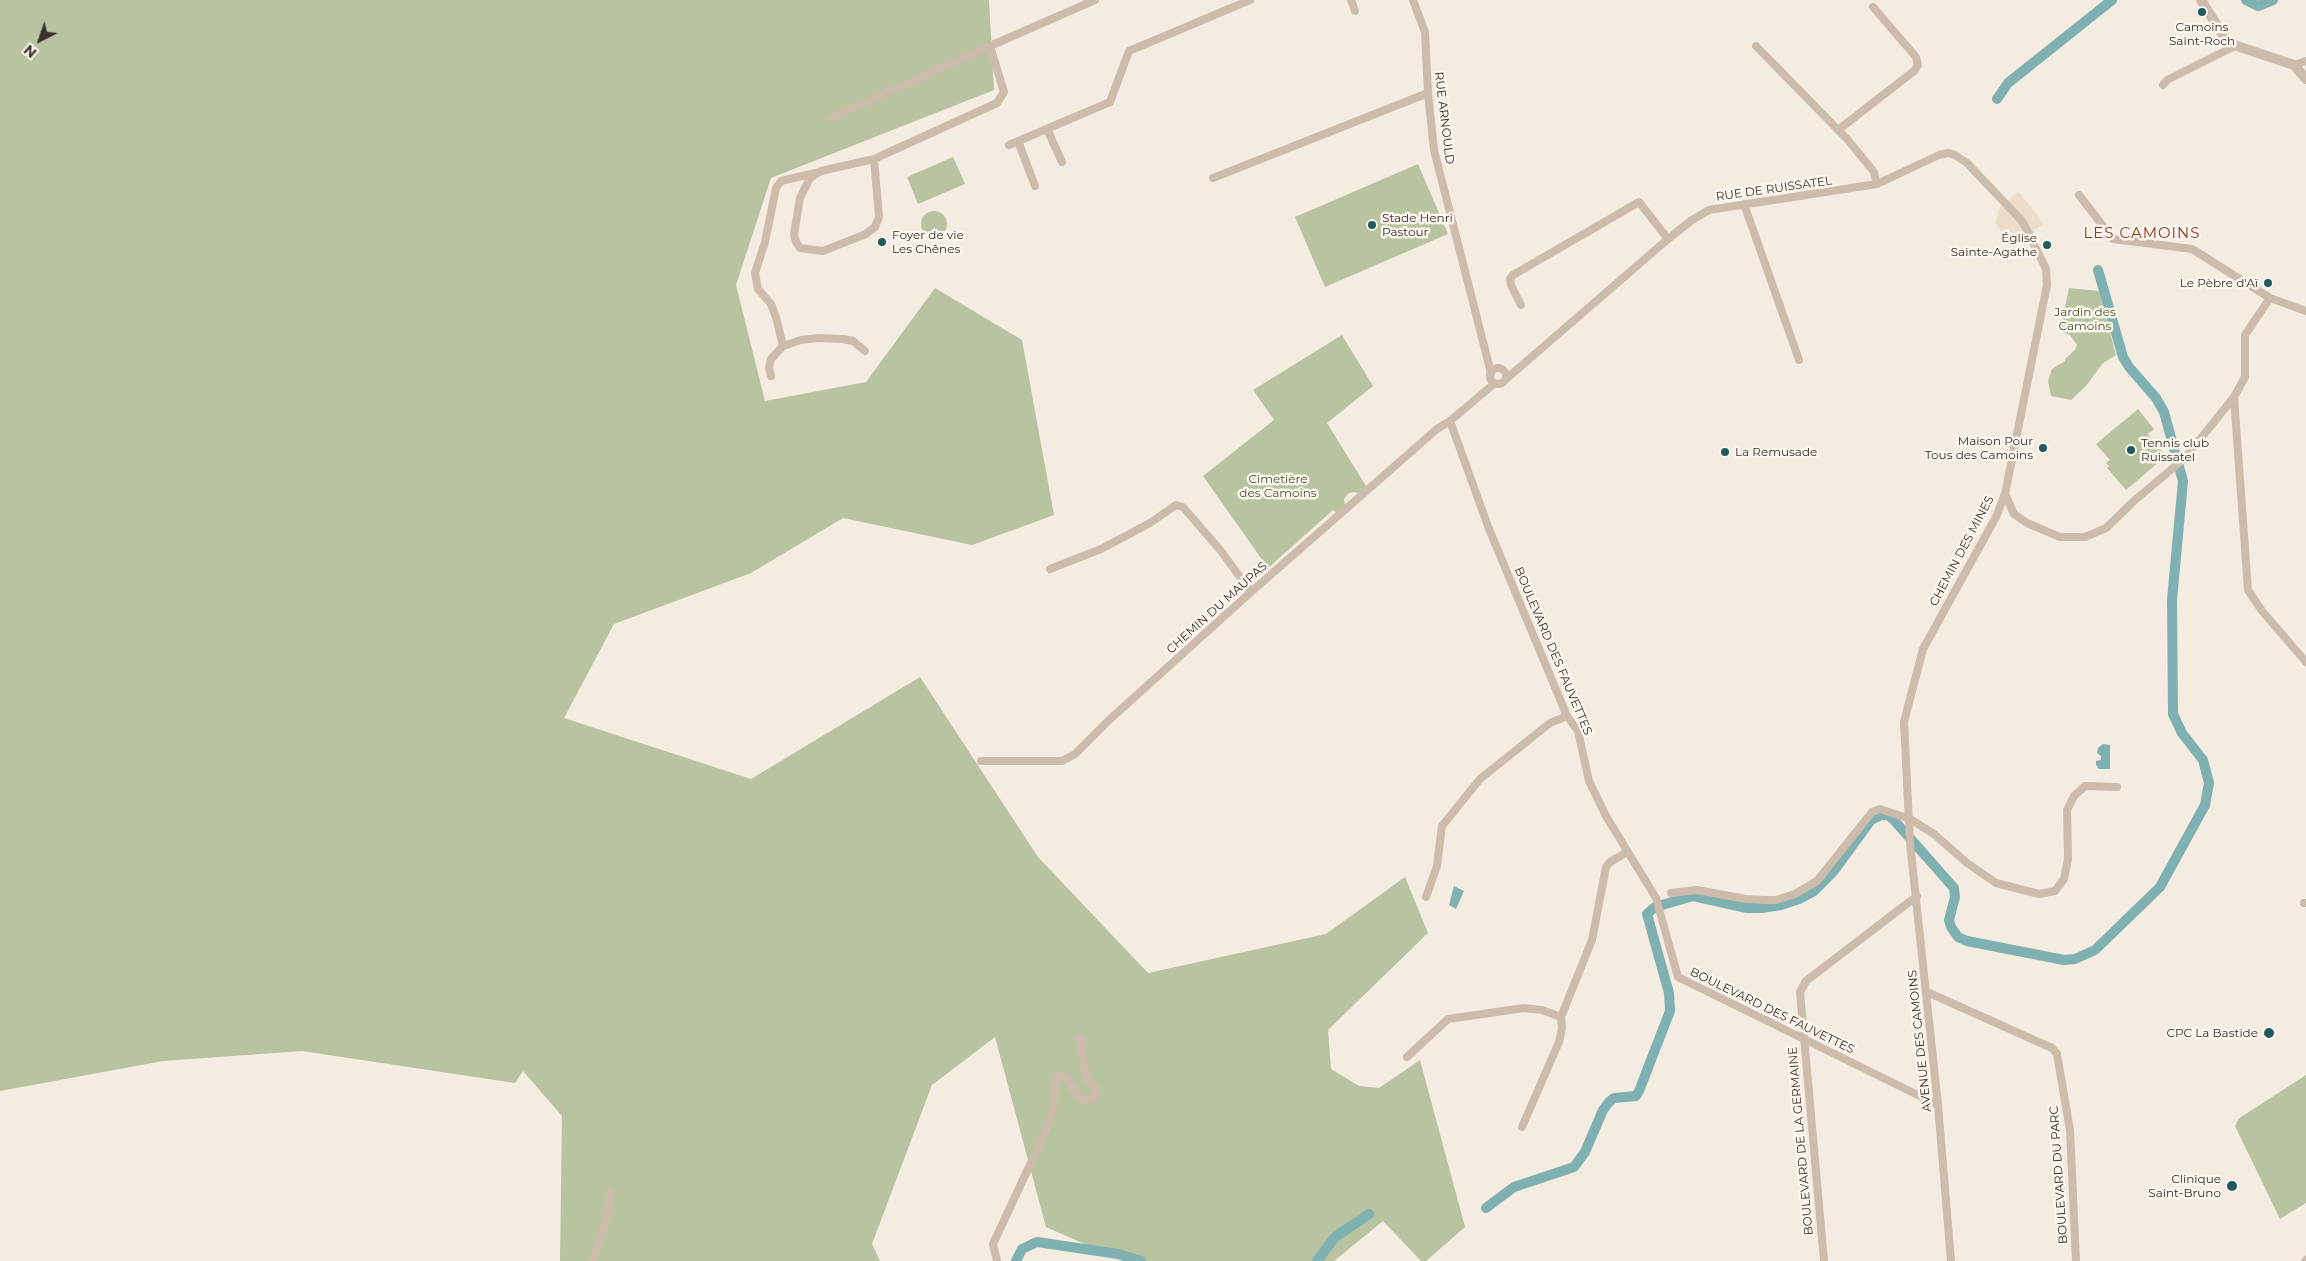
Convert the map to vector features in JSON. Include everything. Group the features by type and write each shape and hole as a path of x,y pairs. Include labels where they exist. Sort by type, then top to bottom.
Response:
{"street":[{"path":"831,118 1095,0"},
{"path":"1009,145 1110,102 1129,51 1250,0"},
{"path":"1351,0 1355,11"},
{"name":"RUE ARNOULD","path":"1413,0 1425,32 1428,92 1434,150 1491,378 1495,383"},
{"path":"2202,0 2224,38 2235,46 2294,65 2306,79"},
{"path":"1838,130 1914,71 1918,65 1916,57 1873,7"},
{"path":"783,346 776,317 770,304 758,289 755,273 765,242 776,188 781,181 874,159 997,103 1004,92 990,46"},
{"path":"1756,46 1867,162 1874,172 1877,184"},
{"path":"2163,85 2167,80 2235,46"},
{"path":"2294,65 2306,61"},
{"path":"1213,178 1428,92"},
{"path":"1047,129 1062,162"},
{"path":"1018,141 1035,186"},
{"name":"RUE DE RUISSATEL","path":"1495,383 1500,384 1502,373 1516,369 1668,239 1692,220 1709,210 1877,184 1939,155 1950,153 1961,158 2005,203"},
{"path":"821,171 810,178 805,185 794,234 800,248 813,251 823,251 866,234 875,227 879,217 874,159"},
{"path":"2079,195 2113,239 2192,249 2270,298 2306,311"},
{"path":"1521,305 1511,285 1510,280 1513,275 1639,202 1668,239"},
{"name":"CHEMIN DES MINES","path":"1910,819 1904,722 1922,650 1996,517 2005,494 2047,285 2046,269 2022,221 2005,203"},
{"path":"1744,204 1799,360"},
{"path":"2005,494 2014,514 2027,523 2060,537 2085,538 2106,528 2135,500 2185,458 2234,398 2245,377 2245,335 2270,298"},
{"path":"771,376 768,368 771,360 783,346 801,340 818,338 843,339 853,341 865,350"},
{"name":"RUE ARNOULD","path":"1487,356 1502,373"},
{"path":"1491,373 1502,373"},
{"path":"1450,421 1495,383"},
{"path":"2234,398 2248,590 2262,611 2306,662"},
{"name":"CHEMIN DU MAUPAS","path":"981,760 1062,761 1075,754 1108,721 1251,592 1437,429 1450,421"},
{"name":"BOULEVARD DES FAUVETTES","path":"1450,421 1486,522 1567,716 1578,731 1589,780 1596,797 1656,898 1678,977 1938,1105"},
{"path":"1050,569 1101,549 1150,523 1176,505 1183,507 1221,551 1251,592"},
{"path":"1426,897 1437,866 1442,826 1480,779 1550,723 1567,716"},
{"path":"1671,893 1697,890 1746,899 1776,900 1786,897 1807,888 1817,880 1872,812 1880,809 1888,810 1910,819 1934,834 1967,863 1996,883 2039,894 2055,891 2064,879 2068,859 2067,810 2074,796 2085,786 2117,787"},
{"name":"AVENUE DES CAMOINS","path":"1910,819 1910,843 1927,992 1951,1261"},
{"path":"1522,1127 1559,1042 1562,1028 1561,1017 1592,940 1606,868 1610,862 1627,852"},
{"name":"BOULEVARD DE LA GERMAINE","path":"1824,1261 1800,992 1806,981 1917,896"},
{"name":"BOULEVARD DU PARC","path":"1927,992 2052,1048 2057,1054 2070,1130 2076,1261"},
{"path":"1406,1057 1448,1019 1524,1008 1542,1010 1561,1017"},
{"path":"998,1261 992,1244 1047,1128 1053,1110 1055,1081 1058,1074 1066,1078 1079,1096 1085,1100 1093,1099 1097,1090 1088,1082 1085,1073 1080,1038"},
{"path":"592,1261 609,1209 610,1191"}],"green space":[{"path":"0,0 989,0 994,90 771,178 736,285 765,401 866,382 935,288 1022,340 1054,515 972,545 843,518 751,573 614,624 564,718 751,779 920,677 1038,857 1148,973 1326,934 1405,877 1428,933 1328,1030 1331,1069 1359,1086 1379,1088 1420,1060 1465,1227 1426,1261 1421,1261 1383,1221 1334,1261 1123,1261 1046,1227 995,1037 932,1085 872,1244 880,1261 560,1261 562,1116 523,1071 515,1083 302,1051 163,1061 0,1091"},
{"path":"953,157 965,184 918,204 907,177"},
{"name":"Stade Henri Pastour","path":"1418,164 1448,234 1325,287 1295,217"},
{"path":"934,211 943,215 947,224 943,233 934,237 925,233 921,224 925,215"},
{"name":"Jardin des Camoins","path":"2069,288 2099,291 2116,355 2103,363 2086,386 2071,400 2051,396 2048,381 2052,369 2065,361 2077,345 2070,335 2060,331"},
{"name":"Cimetière des Camoins","path":"1342,335 1373,386 1327,423 1366,486 1359,494 1355,492 1349,493 1344,499 1345,506 1337,513 1333,510 1268,568 1203,476 1274,420 1253,390"},
{"name":"Tennis club Ruissatel","path":"2138,409 2154,429 2148,434 2166,456 2126,490 2107,468 2109,466 2106,463 2110,460 2096,444"},
{"path":"2306,1075 2306,1203 2280,1219 2235,1126 2238,1119"}],"shaded area":[{"path":"2018,192 2037,214 2043,225 2033,230 2035,234 2005,239 1996,223 1998,211 2001,206"}],"water":[{"path":"2103,744 2110,745 2110,769 2099,769 2096,765 2096,761 2101,760 2101,756 2097,753 2098,748"},
{"path":"1454,886 1464,891 1456,909 1449,905"}],"waterway":[{"path":"1997,99 2008,83 2112,0"},
{"path":"2246,0 2258,6 2273,0"},
{"path":"1486,1208 1514,1187 1574,1167 1585,1152 1603,1110 1609,1102 1614,1098 1636,1096 1639,1091 1670,1011 1669,993 1647,914 1655,907 1693,896 1747,908 1781,905 1799,899 1814,891 1833,872 1871,820 1881,815 1888,815 1893,819 1954,888 1955,897 1949,920 1951,927 1958,937 1967,941 2064,960 2075,959 2095,950 2160,887 2205,805 2209,783 2203,760 2182,733 2173,714 2172,600 2183,481 2164,412 2156,398 2129,367 2123,357 2098,270"},
{"path":"1317,1261 1335,1237 1369,1214"},
{"path":"1016,1261 1022,1249 1037,1242 1118,1254 1141,1261"}],"place":[{"name":"Camoins Saint-Roch","path":"2202,12"},
{"name":"Stade Henri Pastour","path":"1372,225"},
{"name":"Foyer de vie Les Chênes","path":"882,242"},
{"name":"Église Sainte-Agathe","path":"2047,245"},
{"name":"Le Pèbre d'Aï","path":"2268,283"},
{"name":"Maison Pour Tous des Camoins","path":"2043,448"},
{"name":"Tennis club Ruissatel","path":"2131,450"},
{"name":"La Remusade","path":"1725,452"},
{"name":"CPC La Bastide","path":"2269,1033"},
{"name":"Clinique Saint-Bruno","path":"2232,1186"}],"district":[{"name":"LES CAMOINS","path":"2142,234"}]}
